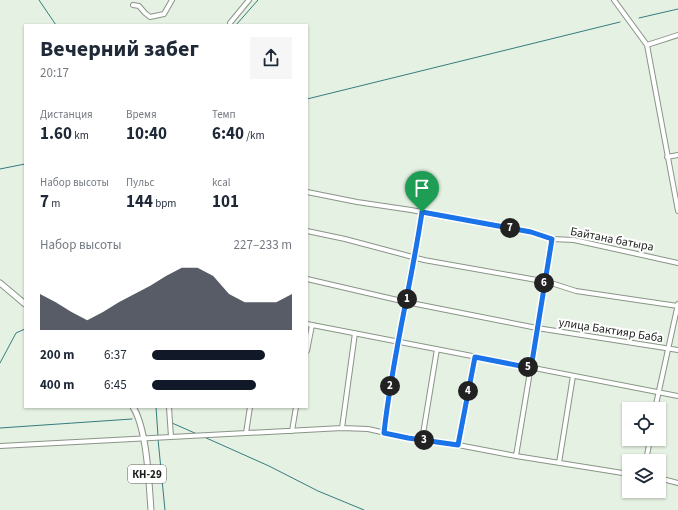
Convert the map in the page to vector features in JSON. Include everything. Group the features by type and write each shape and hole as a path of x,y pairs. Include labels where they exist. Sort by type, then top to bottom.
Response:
{"main road":[{"path":"0,283 24,303"},
{"name":"КН-29","path":"134,408 138,414 143,438 151,510"}],"street":[{"path":"133,5 139,6 150,17 164,14 172,0"},
{"path":"614,0 647,45 678,212"},
{"path":"230,24 247,1"},
{"path":"647,45 678,35"},
{"path":"668,157 678,155"},
{"name":"Байтана батыра","path":"308,192 531,232 552,239 581,241 678,263"},
{"path":"384,433 387,402 416,257 422,212"},
{"path":"308,231 345,239 424,260 544,281 576,291 678,305 656,402"},
{"path":"516,456 552,239"},
{"name":"улица Бактияр Баба","path":"308,279 406,302 537,328 678,350"},
{"path":"308,324 678,396"},
{"path":"308,346 312,325"},
{"path":"342,428 355,334"},
{"path":"422,440 437,349"},
{"path":"458,445 475,357"},
{"path":"559,463 573,376"},
{"path":"169,408 171,437"},
{"path":"246,433 250,408"},
{"path":"292,431 296,408"},
{"path":"0,446 162,438 208,434 342,428 368,429 422,440 622,473"},
{"path":"666,480 678,483"}],"waterway":[{"path":"39,0 55,24"},
{"path":"237,24 258,0"},
{"path":"639,18 678,9"},
{"path":"308,99 620,22"},
{"path":"0,169 24,164"},
{"path":"0,363 16,333 24,329"},
{"path":"156,408 158,436"},
{"path":"0,428 132,419"},
{"path":"172,423 197,434"},
{"path":"204,437 269,466 318,491 364,510"},
{"path":"158,439 165,510"}],"route":[{"path":"422,212 531,232 552,239 531,368 475,357 458,445 384,433 387,402 402,320 416,257 422,212"}]}
